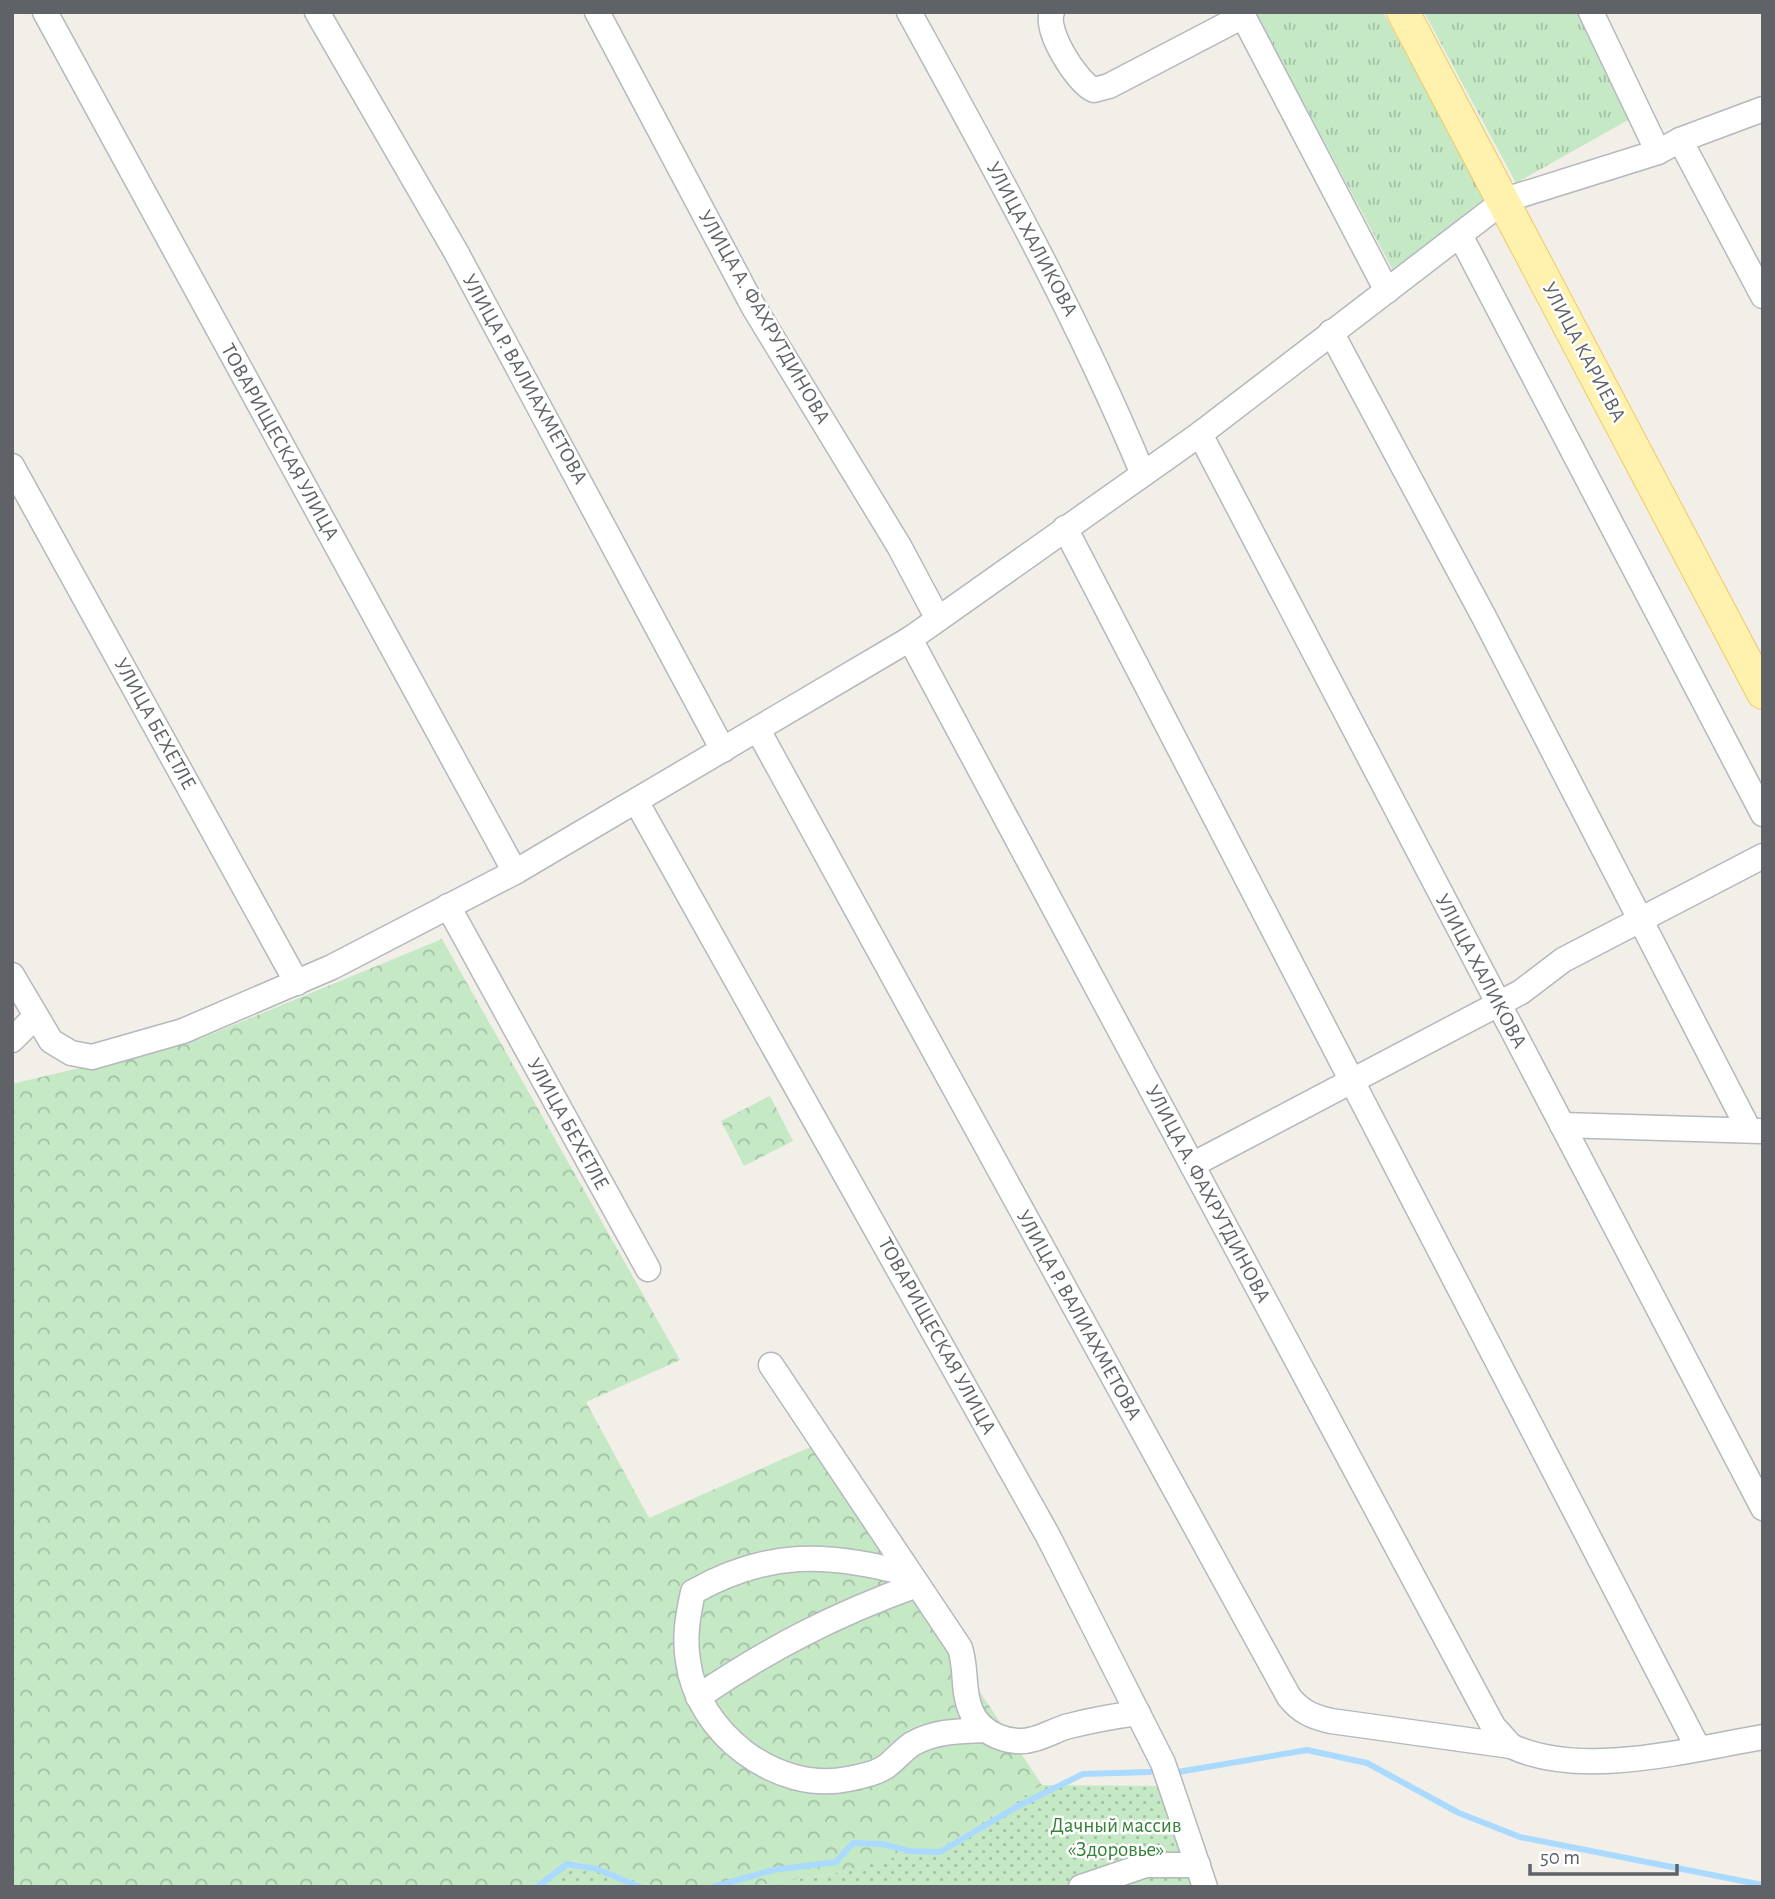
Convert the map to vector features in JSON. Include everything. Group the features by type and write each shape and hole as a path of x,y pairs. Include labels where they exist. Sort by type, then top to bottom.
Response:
{"main road":[{"name":"УЛИЦА КАРИЕВА","path":"1403,12 1505,200 1763,693"}],"street":[{"name":"ТОВАРИЩЕСКАЯ УЛИЦА","path":"45,12 515,872"},
{"name":"УЛИЦА Р. ВАЛИАХМЕТОВА","path":"317,12 456,252 723,750"},
{"name":"УЛИЦА А. ФАХРУТДИНОВА","path":"597,12 753,306 899,547 938,618"},
{"name":"УЛИЦА ХАЛИКОВА","path":"909,12 1047,263 1108,390 1142,472"},
{"path":"1052,12 1049,18 1052,32 1077,79 1094,90 1109,86 1242,14 1387,291"},
{"path":"1591,12 1658,152"},
{"path":"12,975 51,1041 71,1053 92,1057 183,1031 297,982 515,872 910,639 1142,472 1200,434 1505,200 1658,152 1680,140 1763,109"},
{"path":"1680,140 1760,282"},
{"path":"1460,235 1763,814"},
{"path":"1331,332 1484,617 1640,920 1756,1131"},
{"name":"УЛИЦА ХАЛИКОВА","path":"1200,434 1763,1508"},
{"name":"УЛИЦА БЕХЕТЛЕ","path":"12,466 297,982"},
{"path":"1065,527 1698,1748"},
{"name":"УЛИЦА А. ФАХРУТДИНОВА","path":"910,639 1493,1727 1511,1746"},
{"name":"УЛИЦА Р. ВАЛИАХМЕТОВА","path":"758,730 1289,1697 1298,1708 1313,1717 1511,1746 1533,1756 1614,1762 1763,1737"},
{"name":"ТОВАРИЩЕСКАЯ УЛИЦА","path":"636,801 1048,1536 1163,1763 1201,1876"},
{"path":"1192,1165 1521,992 1563,960 1763,856"},
{"name":"УЛИЦА БЕХЕТЛЕ","path":"448,906 648,1269"},
{"path":"12,1040 35,1017"},
{"path":"1562,1125 1756,1131"},
{"path":"771,1365 960,1648 965,1662 965,1692 971,1714 985,1730 1005,1740 1032,1740 1078,1724 1138,1713"},
{"path":"913,1579 864,1562 818,1558 783,1560 726,1573 693,1592 686,1627 688,1663 698,1698 718,1728 744,1753 775,1770 810,1780 846,1780 885,1768 910,1745 928,1737 951,1731 985,1730"},
{"path":"698,1698 755,1659 807,1629 913,1579"},
{"path":"1081,1887 1146,1865 1201,1876"}],"green space":[{"path":"1255,12 1383,12 1485,198 1394,272"},
{"path":"1424,12 1591,12 1646,110 1516,183"},
{"path":"442,939 680,1360 586,1402 649,1518 815,1445 1042,1785 949,1843 833,1874 745,1887 649,1885 572,1860 525,1887 12,1887 12,1084 197,1040"},
{"path":"770,1096 793,1141 744,1166 721,1121"},
{"name":"Дачный массив «Здоровье»","path":"1042,1785 1161,1786 1194,1887 745,1887 833,1874 949,1843"},
{"path":"571,1860 649,1885 710,1887 525,1887"}],"waterway":[{"path":"1178,1772 1307,1750 1367,1763 1459,1813 1520,1837 1763,1885"},
{"path":"713,1887 773,1870 836,1862 853,1843 940,1852 1018,1806 1083,1774 1150,1772"},
{"path":"537,1887 567,1864 597,1869 640,1887"}]}
